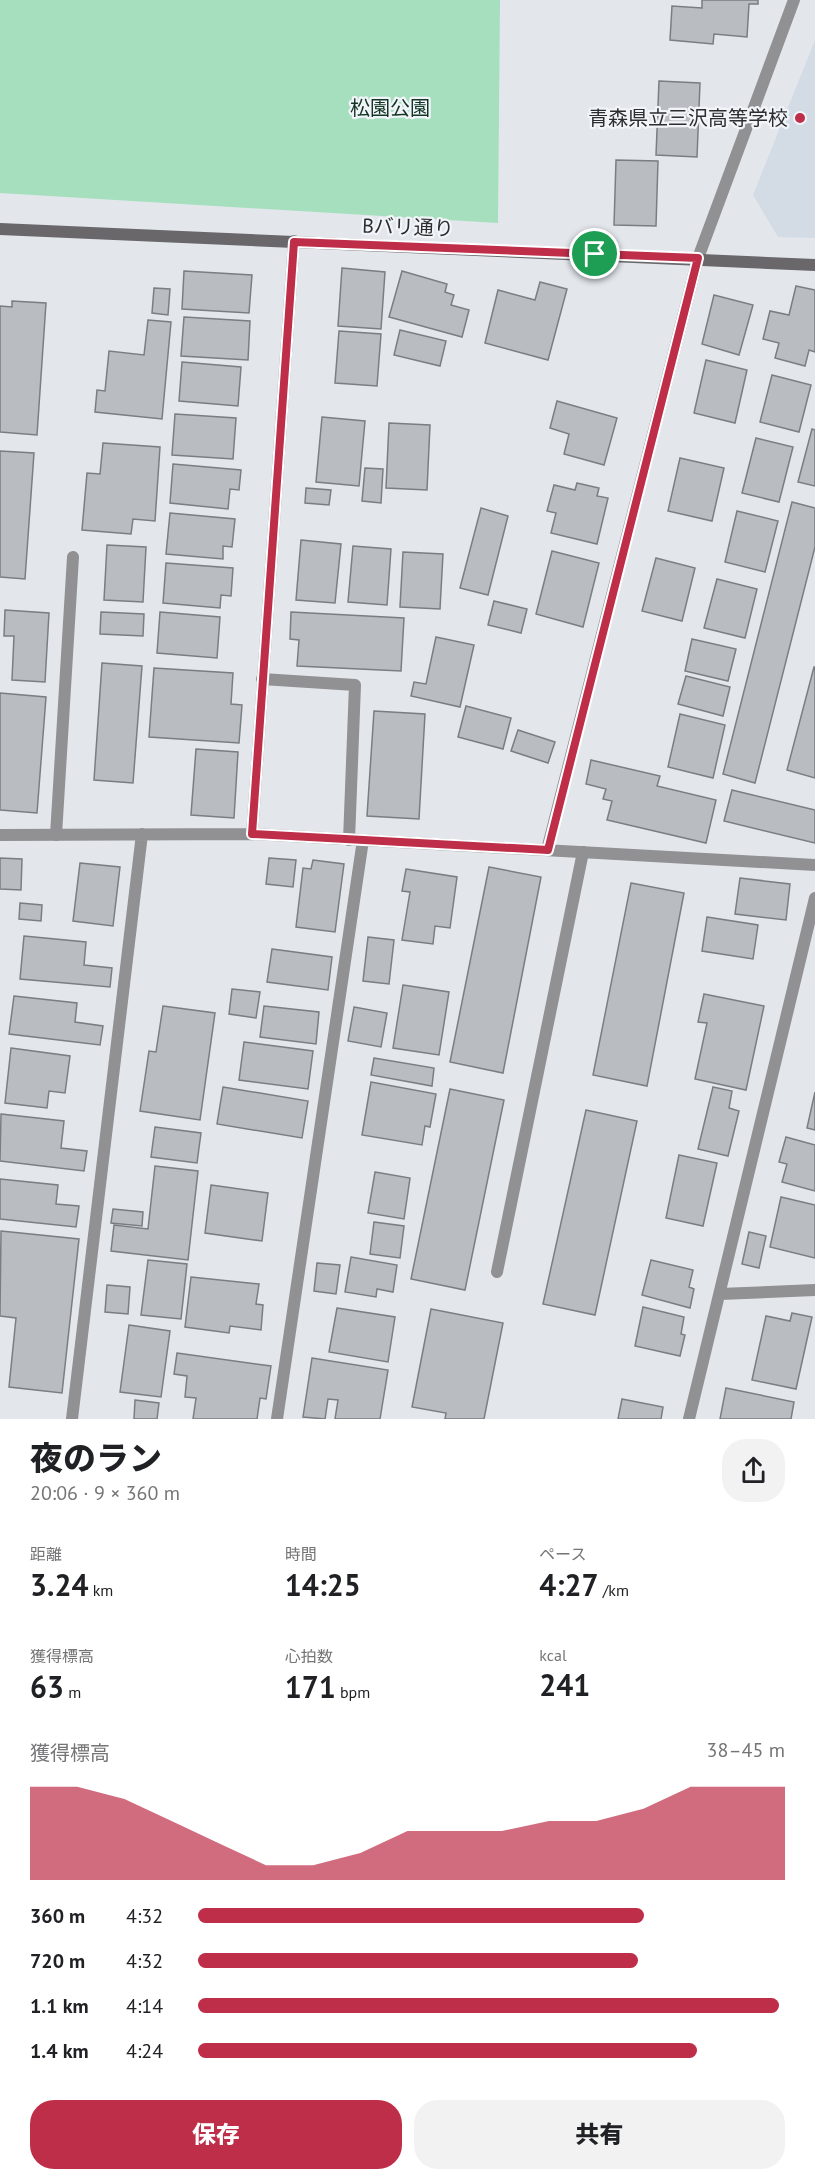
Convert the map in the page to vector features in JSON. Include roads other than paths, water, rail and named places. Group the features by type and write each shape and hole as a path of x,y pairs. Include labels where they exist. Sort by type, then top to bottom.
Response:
{"street":[{"path":"548,850 698,258 794,0"},
{"name":"Bバリ通り","path":"0,229 698,258 815,265"},
{"path":"252,834 294,242"},
{"path":"56,835 73,557"},
{"path":"262,678 355,685 349,840"},
{"path":"72,1419 142,834"},
{"path":"0,835 252,834 815,865"},
{"path":"277,1419 363,840"},
{"path":"497,1272 583,852"},
{"path":"688,1419 815,898"},
{"path":"720,1294 815,1290"}],"place":[{"name":"青森県立三沢高等学校","path":"800,118"}],"park label":[{"name":"松園公園","path":"390,108"}]}
